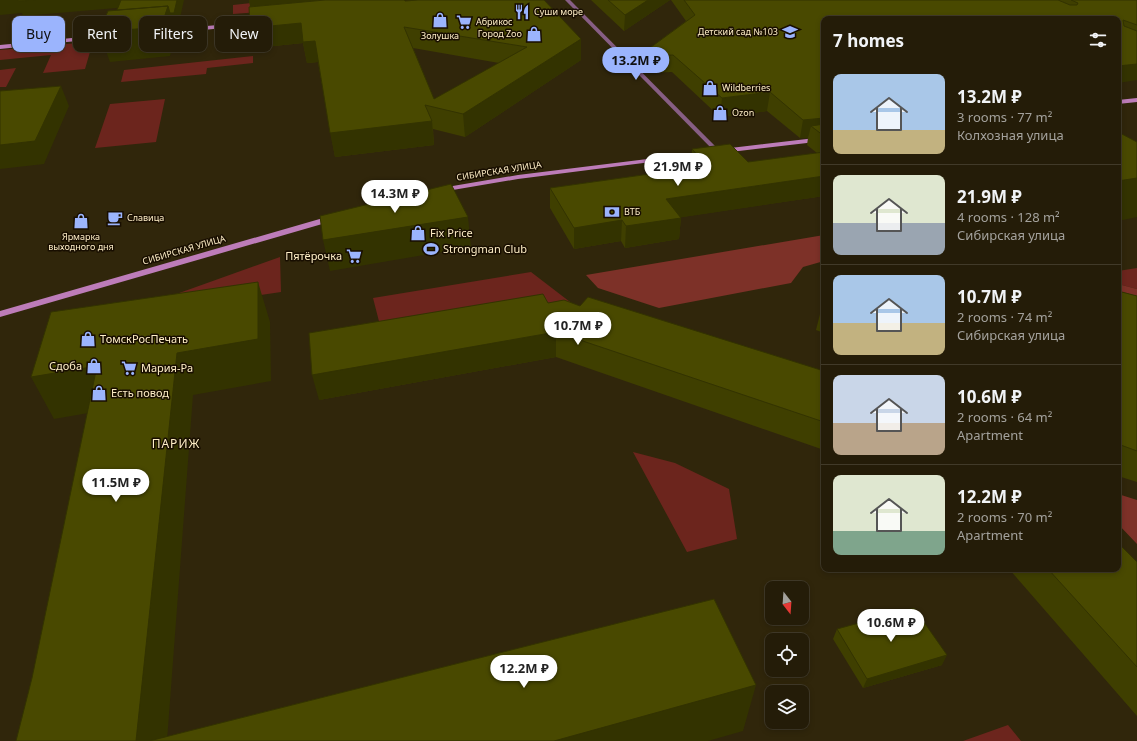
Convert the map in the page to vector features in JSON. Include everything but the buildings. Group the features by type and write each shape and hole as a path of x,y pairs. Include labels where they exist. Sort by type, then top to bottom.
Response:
{"main road":[{"path":"0,47 73,40"},
{"path":"1121,102 1137,100"},
{"name":"СИБИРСКАЯ УЛИЦА","path":"435,191 518,177 821,139"},
{"name":"СИБИРСКАЯ УЛИЦА","path":"0,314 341,216"}],"street":[{"path":"567,0 718,152"}],"shaded area":[{"path":"271,1 273,11 233,14 233,5"},
{"path":"73,43 73,52 90,52 85,69 43,73 51,55 0,60 0,50 12,49 12,52 65,52 65,44"},
{"path":"253,56 253,63 207,68 206,74 121,82 124,70"},
{"path":"16,68 6,87 0,87 0,70"},
{"path":"165,99 156,142 95,148 110,104"},
{"path":"821,236 821,262 803,267 791,283 659,308 598,288 586,275"},
{"path":"280,257 281,292 115,316"},
{"path":"1137,268 1137,289 1121,285 1121,271"},
{"path":"531,272 574,305 383,337 373,298"},
{"path":"1121,285 1137,289 1137,325 1121,320"},
{"path":"633,452 675,463 729,489 737,539 687,552"},
{"path":"1121,495 1137,500 1137,544 1121,527"},
{"path":"1008,725 1021,741 963,741"}],"place":[{"name":"Суши море","path":"522,12"},
{"name":"Золушка","path":"440,20"},
{"name":"Абрикос","path":"464,22"},
{"name":"Детский сад №103","path":"790,32"},
{"name":"Город Zoo","path":"534,34"},
{"name":"Wildberries","path":"710,88"},
{"name":"Ozon","path":"720,113"},
{"name":"ВТБ","path":"612,212"},
{"name":"Славица","path":"115,218"},
{"name":"Ярмарка выходного дня","path":"81,221"},
{"name":"Fix Price","path":"418,233"},
{"name":"Strongman Club","path":"431,249"},
{"name":"Пятёрочка","path":"354,256"},
{"name":"ТомскРосПечать","path":"88,339"},
{"name":"Сдоба","path":"94,366"},
{"name":"Мария-Ра","path":"129,368"},
{"name":"Есть повод","path":"99,393"}],"district":[{"name":"ПАРИЖ","path":"176,444"}]}
